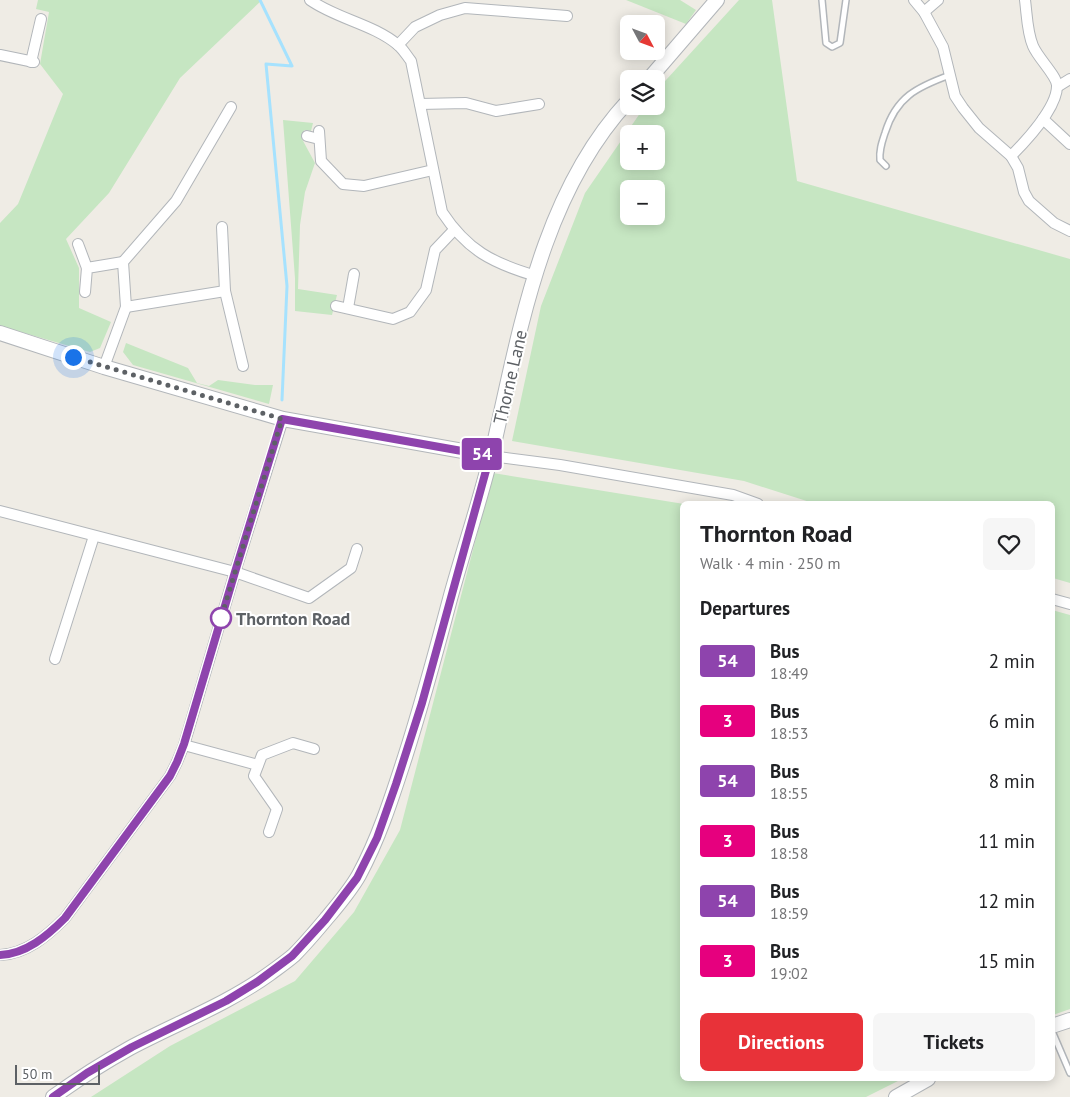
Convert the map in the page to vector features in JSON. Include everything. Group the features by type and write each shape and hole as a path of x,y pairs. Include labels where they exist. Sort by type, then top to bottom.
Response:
{"street":[{"path":"310,0 322,8 379,33 398,46 411,61 442,212 454,230 475,250 512,269 536,276"},
{"path":"658,70 717,0"},
{"path":"914,0 924,12 943,48 955,96 971,120 1011,156 1018,168 1024,192 1029,201 1054,223 1070,231"},
{"path":"924,12 938,0"},
{"path":"1011,156 1043,119 1056,94 1057,87 1053,76 1032,46 1029,37 1025,0"},
{"path":"398,46 415,27 440,15 465,8 568,16"},
{"path":"0,55 32,62 41,19"},
{"path":"1057,87 1070,79"},
{"path":"420,104 466,103 496,111 539,104"},
{"path":"88,268 123,262 176,201 231,107"},
{"name":"Thorne Lane","path":"53,1097 87,1073 132,1047 226,1001 264,977 292,956 325,920 357,878 377,838 422,703 490,456 518,339 552,224 605,128 620,110"},
{"path":"1043,119 1070,144"},
{"path":"307,136 319,135 320,161 343,184 364,186 433,170"},
{"path":"222,227 225,291 243,366"},
{"path":"336,306 393,319 410,312 426,290 435,250 454,230"},
{"path":"78,244 88,268 85,292"},
{"path":"104,367 126,307 123,262"},
{"path":"348,308 354,274"},
{"path":"126,307 225,291"},
{"path":"0,334 104,367 282,419 490,456 560,465 724,494 748,501"},
{"path":"0,956 12,955 32,945 51,932 65,918 170,776 184,744 282,419"},
{"path":"0,511 235,572 309,598 351,568 357,549"},
{"path":"55,659 94,536"},
{"path":"1055,600 1070,604"},
{"path":"268,832 277,809 254,776 262,755 293,743 314,749"},
{"path":"184,744 258,765"},
{"path":"1055,1025 1070,1020"},
{"path":"896,1097 924,1081"}],"lane":[{"path":"822,0 826,43 832,47 840,43 846,0"},
{"path":"886,166 880,160 880,146 900,103 924,84 950,75"},
{"path":"1055,1038 1070,1074"}],"green space":[{"path":"38,0 262,0 180,78 109,193 66,239 79,268 79,308 111,322 100,348 90,352 0,326 0,223 18,204 63,94 40,64 49,12 36,9"},
{"path":"626,0 680,0 696,10 686,24"},
{"path":"739,0 772,0 797,181 1070,259 1070,583 1055,579 1055,501 807,501 744,481 512,441 541,306 585,193 620,142 620,170 665,170 665,125 632,125 639,115 665,115 665,81"},
{"path":"283,120 313,123 311,131 304,130 302,139 315,163 305,192 300,225 298,289 337,295 332,315 295,311 295,278"},
{"path":"126,343 188,368 197,383 209,386 218,380 255,385 273,385 269,404 133,365 123,352"},
{"path":"493,473 680,503 680,1081 898,1081 866,1097 91,1097 170,1046 295,981 354,912 400,830"},
{"path":"1055,611 1070,615 1070,1009 1055,1014"}],"waterway":[{"path":"260,0 292,66 266,64 287,286 282,400"}],"bus line":[{"name":"54","path":"0,955 12,955 32,945 51,932 65,918 170,776 184,744 282,419 490,456 422,703 377,838 357,878 325,920 292,956 257,982 226,1001 132,1047 87,1073 53,1097"}],"place":[{"name":"Thornton Road","path":"221,618"}],"route":[{"path":"73,357 282,419 221,618"}]}
